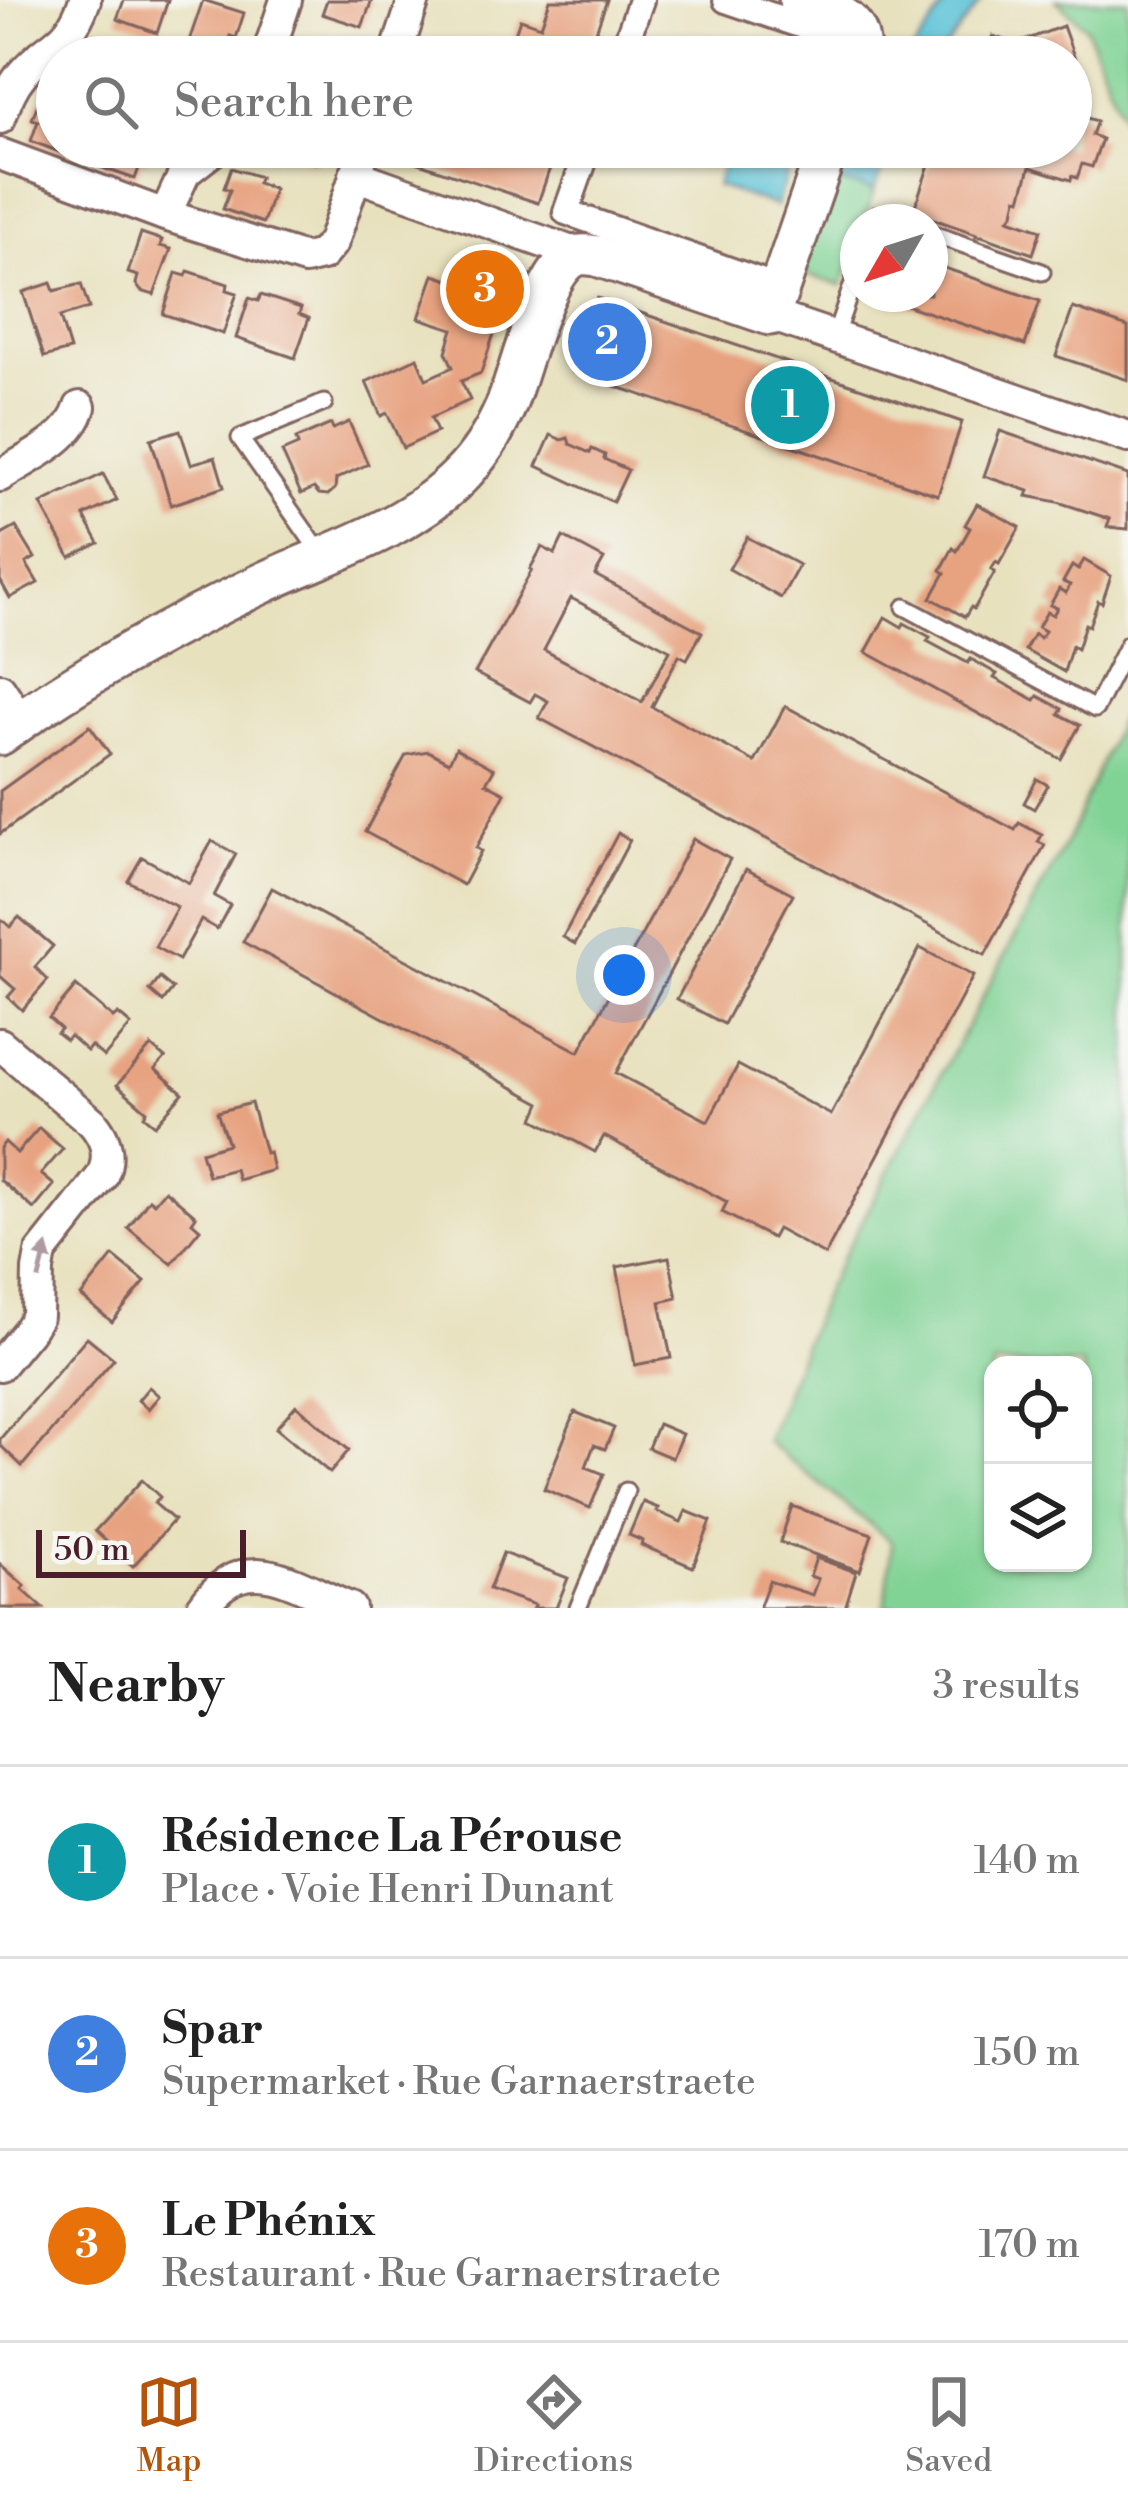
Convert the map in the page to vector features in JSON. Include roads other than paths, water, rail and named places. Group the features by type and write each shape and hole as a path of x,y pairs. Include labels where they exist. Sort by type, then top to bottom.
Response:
{"street":[{"path":"67,36 85,0"},
{"path":"273,36 286,0"},
{"path":"402,36 414,0"},
{"path":"628,36 641,0"},
{"path":"726,0 831,36"},
{"path":"799,0 831,11 852,25 858,36"},
{"path":"0,118 13,86 36,62"},
{"path":"0,154 36,167"},
{"path":"38,168 165,215 285,254 314,258 333,242 358,168"},
{"path":"165,215 189,168"},
{"path":"379,168 609,251 768,299 834,338 1128,437"},
{"path":"582,168 566,212 609,251"},
{"path":"768,299 820,168"},
{"path":"7,715 74,686 260,585 415,513 441,494 470,466 508,403 550,284 566,263 609,251"},
{"path":"0,476 64,433 80,407"},
{"path":"0,1044 93,1123 107,1152 101,1177 41,1253 38,1316 0,1365"},
{"path":"202,1608 226,1581 255,1572 271,1574 350,1608"}],"lane":[{"path":"948,239 1042,272"},
{"path":"834,338 843,312"},
{"path":"323,556 240,438 324,403"},
{"path":"905,607 1095,709 1128,644"},
{"path":"578,1608 626,1491"}],"water":[{"path":"949,0 982,0 955,36 924,36"},
{"path":"722,168 789,168 776,206 716,186"},
{"path":"835,168 883,168 874,190 830,180"}],"place":[{"name":"Le Phénix","path":"485,289"},
{"name":"Spar","path":"607,342"},
{"name":"Résidence La Pérouse","path":"790,405"}]}
